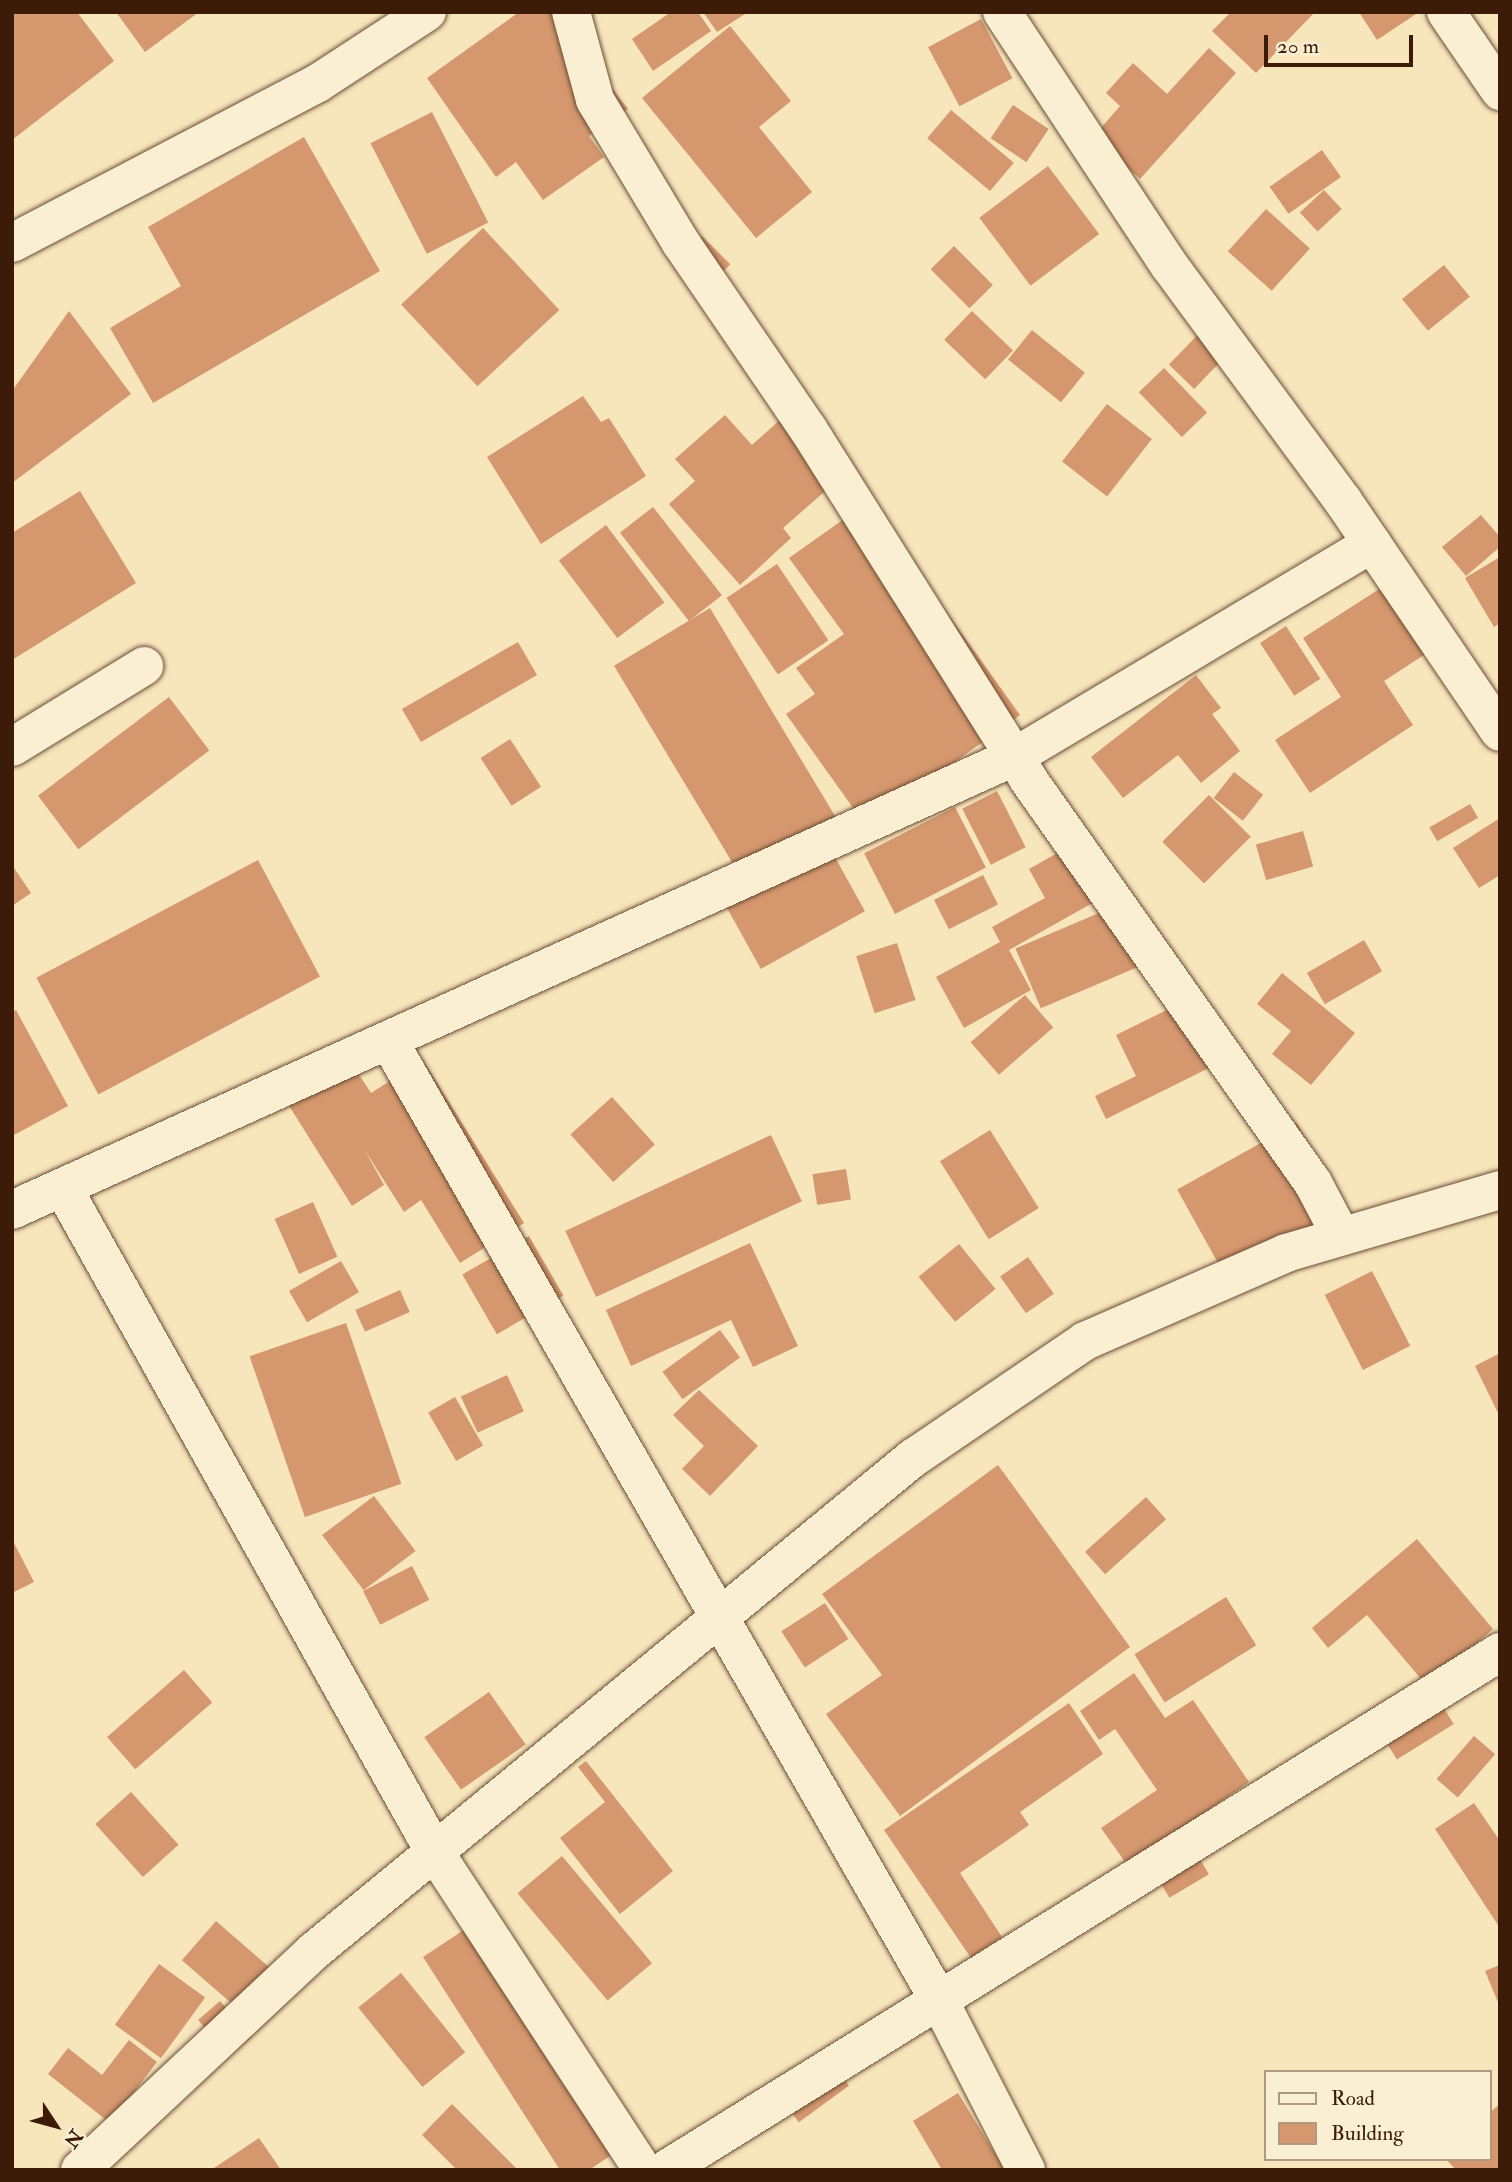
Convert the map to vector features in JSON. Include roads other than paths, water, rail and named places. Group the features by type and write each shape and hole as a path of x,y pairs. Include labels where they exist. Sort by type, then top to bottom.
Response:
{"street":[{"path":"12,243 318,83 427,12"},
{"path":"572,12 595,100 681,243 808,429 1014,757 1313,1183 1341,1236"},
{"path":"1002,12 1169,265 1372,544 1499,729"},
{"path":"1446,12 1500,91"},
{"path":"12,1210 390,1043 1014,757 1372,544"},
{"path":"12,747 144,666"},
{"path":"390,1043 716,1619 939,2000 1026,2170"},
{"path":"63,1188 434,1851 643,2170"},
{"path":"80,2170 314,1951 913,1458 1085,1341 1286,1253 1500,1190"},
{"path":"665,2170 1500,1652"}]}
